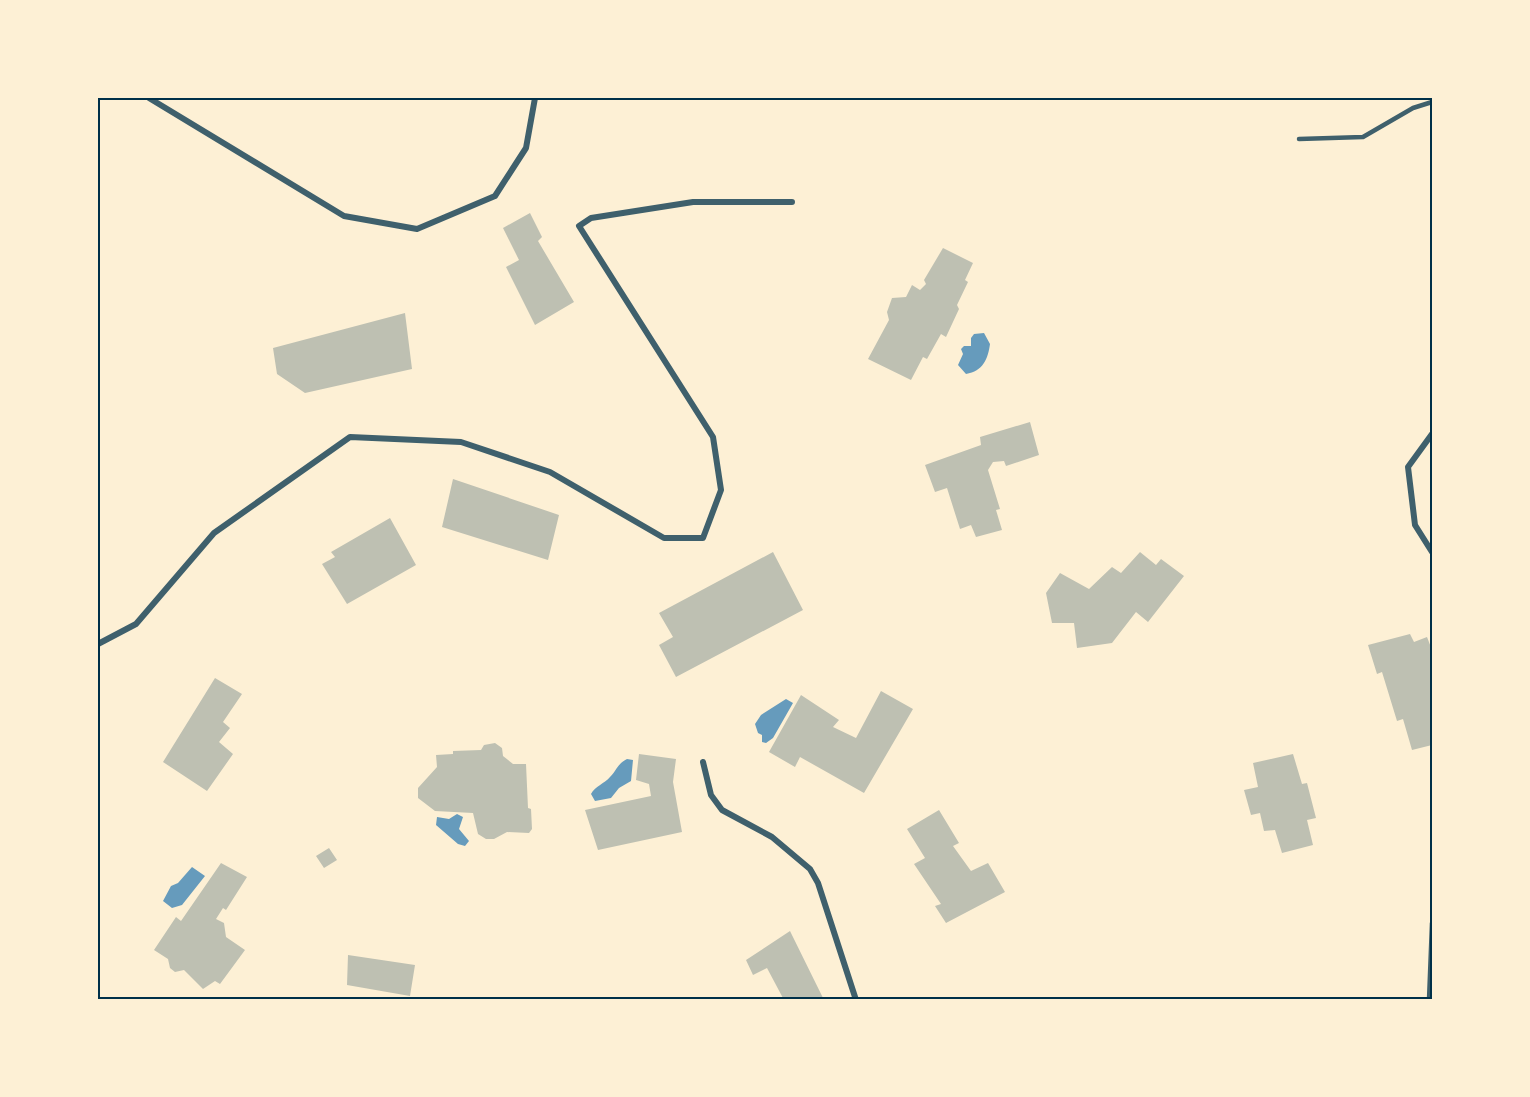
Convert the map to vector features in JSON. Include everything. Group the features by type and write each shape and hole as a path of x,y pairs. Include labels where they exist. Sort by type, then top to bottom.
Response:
{"street":[{"path":"149,98 344,216 417,229 495,196 526,148 535,98"},
{"path":"98,644 136,624 214,533 350,437 461,442 550,472 664,538 703,538 721,490 713,437 579,226 591,218 693,202 792,202"},
{"path":"1432,434 1408,467 1415,525 1432,552"},
{"path":"703,762 711,795 722,810 772,837 810,869 818,883 855,999"}],"lane":[{"path":"1299,140 1363,137 1413,108 1432,102"},
{"path":"1429,999 1432,923"}],"water":[{"path":"984,333 990,344 988,355 981,367 966,374 958,365 963,354 961,349 964,346 971,346 971,338 974,334"},
{"path":"786,699 793,703 773,738 766,743 762,742 762,735 758,733 755,724 761,715"},
{"path":"627,759 633,760 631,781 619,788 611,798 595,801 591,794 593,791"},
{"path":"457,814 463,817 459,829 469,841 465,846 458,844 436,825 437,817 449,819"},
{"path":"192,867 205,876 182,905 172,908 163,901 171,886 178,883"}],"building":[{"path":"530,213 542,237 538,241 574,302 535,325 506,267 519,260 503,228"},
{"path":"943,248 973,263 965,280 968,282 957,305 959,309 946,337 941,334 927,359 923,357 911,380 868,359 889,320 887,312 892,298 906,297 912,285 920,290 926,284 924,280"},
{"path":"405,313 412,369 305,393 277,374 273,348"},
{"path":"1030,422 1039,455 1006,466 1004,461 993,462 988,470 1000,509 996,510 1002,530 976,537 971,525 960,529 947,488 935,492 925,465 981,445 980,437"},
{"path":"453,479 559,515 548,560 442,527"},
{"path":"390,518 416,565 347,604 322,564 335,557 331,552"},
{"path":"773,552 803,610 676,677 659,645 673,637 659,613"},
{"path":"1140,552 1156,565 1161,559 1184,576 1148,622 1136,612 1112,643 1077,648 1074,623 1052,623 1046,593 1060,573 1089,589 1112,567 1121,573"},
{"path":"1410,634 1414,642 1427,637 1432,650 1432,745 1412,750 1403,719 1397,721 1382,672 1377,674 1368,645"},
{"path":"215,678 242,694 223,722 230,728 219,742 233,754 207,791 163,762"},
{"path":"881,691 913,709 864,793 800,757 795,767 769,752 801,695 839,720 833,727 856,738"},
{"path":"495,743 502,748 503,756 513,764 526,764 528,808 531,809 532,829 529,833 507,832 494,839 486,839 478,834 473,813 435,811 418,798 418,788 437,767 436,755 453,754 453,751 481,750 484,745"},
{"path":"639,754 676,759 673,782 682,832 598,850 585,810 651,796 649,784 636,780"},
{"path":"1293,754 1302,784 1307,783 1316,818 1307,820 1313,845 1282,853 1275,830 1264,831 1260,813 1251,815 1244,790 1258,787 1253,763"},
{"path":"939,810 959,843 953,846 971,871 988,863 1005,892 946,923 935,906 941,904 914,864 925,858 907,829"},
{"path":"329,848 337,860 324,868 316,856"},
{"path":"221,863 247,877 226,910 223,908 216,919 224,923 226,937 245,950 220,984 215,981 203,989 184,970 175,972 170,968 168,959 154,950 176,917 181,921"},
{"path":"790,931 824,1000 784,1000 767,968 753,975 746,960"},
{"path":"348,955 415,965 410,996 347,985"}]}
